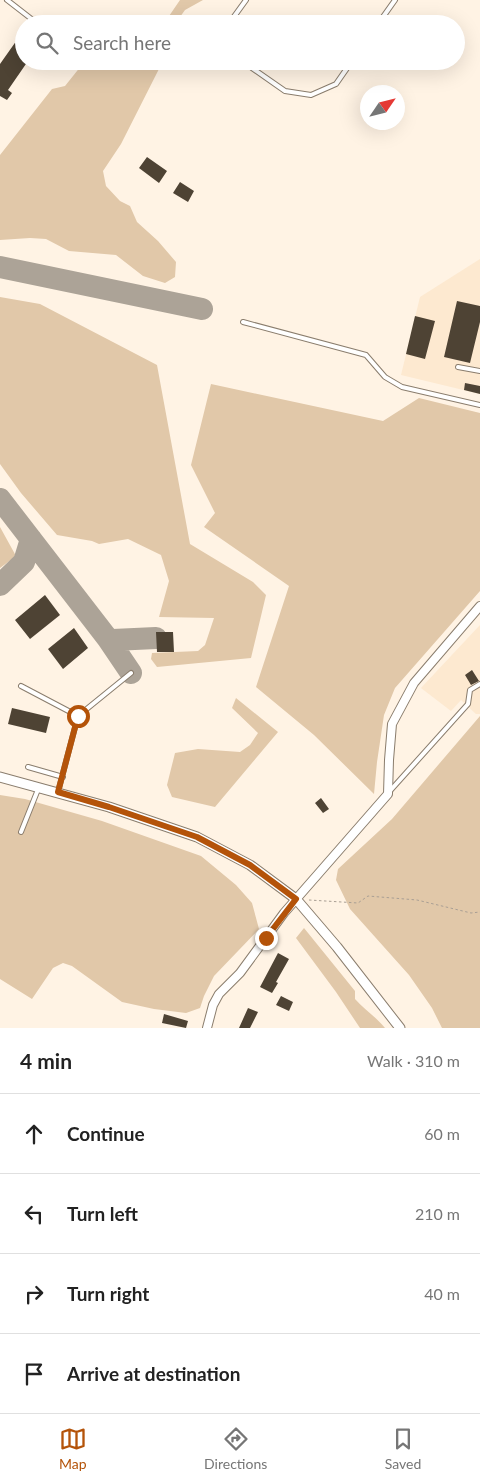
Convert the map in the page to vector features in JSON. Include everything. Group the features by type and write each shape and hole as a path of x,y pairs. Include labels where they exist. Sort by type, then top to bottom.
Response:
{"street":[{"path":"207,1028 213,1005 219,994 240,973 296,899 388,794 388,760 392,724 414,683 480,606"},
{"path":"0,776 109,807 197,837 250,865 296,899 337,947 400,1028"}],"lane":[{"path":"7,0 26,15"},
{"path":"235,15 246,0"},
{"path":"384,15 395,0"},
{"path":"255,70 285,91 311,96 336,84 346,70"},
{"path":"243,322 366,355 385,377 402,387 480,405"},
{"path":"458,367 480,371"},
{"path":"58,792 78,716 131,672"},
{"path":"388,794 468,704 470,690 480,684"},
{"path":"21,686 78,716"},
{"path":"28,767 62,777"},
{"path":"21,832 39,787"}],"path":[{"path":"296,899 358,903 368,896 417,900 471,913 480,912"}],"shaded area":[{"path":"180,0 203,0 185,10 181,15 170,15"},
{"path":"78,70 158,70 121,144 103,171 106,186 120,201 130,206 137,222 158,241 176,262 175,277 165,283 143,276 116,255 69,251 46,239 0,240 0,155 52,89 65,86"},
{"path":"480,259 480,394 401,375 420,297"},
{"path":"0,297 40,304 157,365 190,544 253,582 266,595 251,658 157,667 151,659 152,653 198,651 205,645 214,618 159,617 169,581 161,555 128,539 99,544 57,535 21,493 0,464"},
{"path":"211,384 383,421 419,398 480,413 480,591 395,688 384,715 374,794 314,735 256,687 289,586 204,527 215,513 191,465"},
{"path":"0,527 16,556 0,568"},
{"path":"480,625 480,714 476,714 461,700 451,711 421,688"},
{"path":"236,698 278,732 215,807 172,797 167,785 175,753 198,749 240,752 250,745 258,733 232,708"},
{"path":"480,716 480,1028 442,1028 432,1008 409,975 350,909 336,880 338,869 392,819"},
{"path":"0,795 25,799 102,821 201,856 236,885 252,903 259,929 214,976 200,1008 186,1013 122,1002 72,966 63,963 53,968 32,999 0,979"},
{"path":"304,928 355,991 355,999 385,1028 360,1028 296,938"}],"building":[{"path":"15,43 15,70 22,70 8,90 12,93 7,100 0,96 0,64"},
{"path":"147,157 167,171 159,183 139,168"},
{"path":"180,182 194,191 188,202 173,193"},
{"path":"457,301 480,306 480,322 470,363 444,357"},
{"path":"415,316 435,321 425,359 406,354"},
{"path":"465,383 480,386 480,394 464,390"},
{"path":"45,595 60,615 30,639 15,620"},
{"path":"74,628 88,648 63,669 48,649"},
{"path":"156,632 173,632 174,652 157,652"},
{"path":"472,670 479,681 471,685 465,675"},
{"path":"12,708 50,717 46,733 8,724"},
{"path":"321,798 329,809 323,813 315,803"},
{"path":"278,953 289,959 272,993 260,987"},
{"path":"281,996 293,1002 289,1011 276,1005"},
{"path":"248,1008 258,1012 250,1028 239,1028"},
{"path":"164,1014 188,1021 186,1028 162,1023"}],"taxiway":[{"path":"0,267 202,309"},
{"path":"0,499 108,639 131,673"},
{"path":"0,585 24,562 31,539"},
{"path":"108,639 156,638"}],"route":[{"path":"78,716 58,792 197,837 250,865 296,899 266,938"}]}
